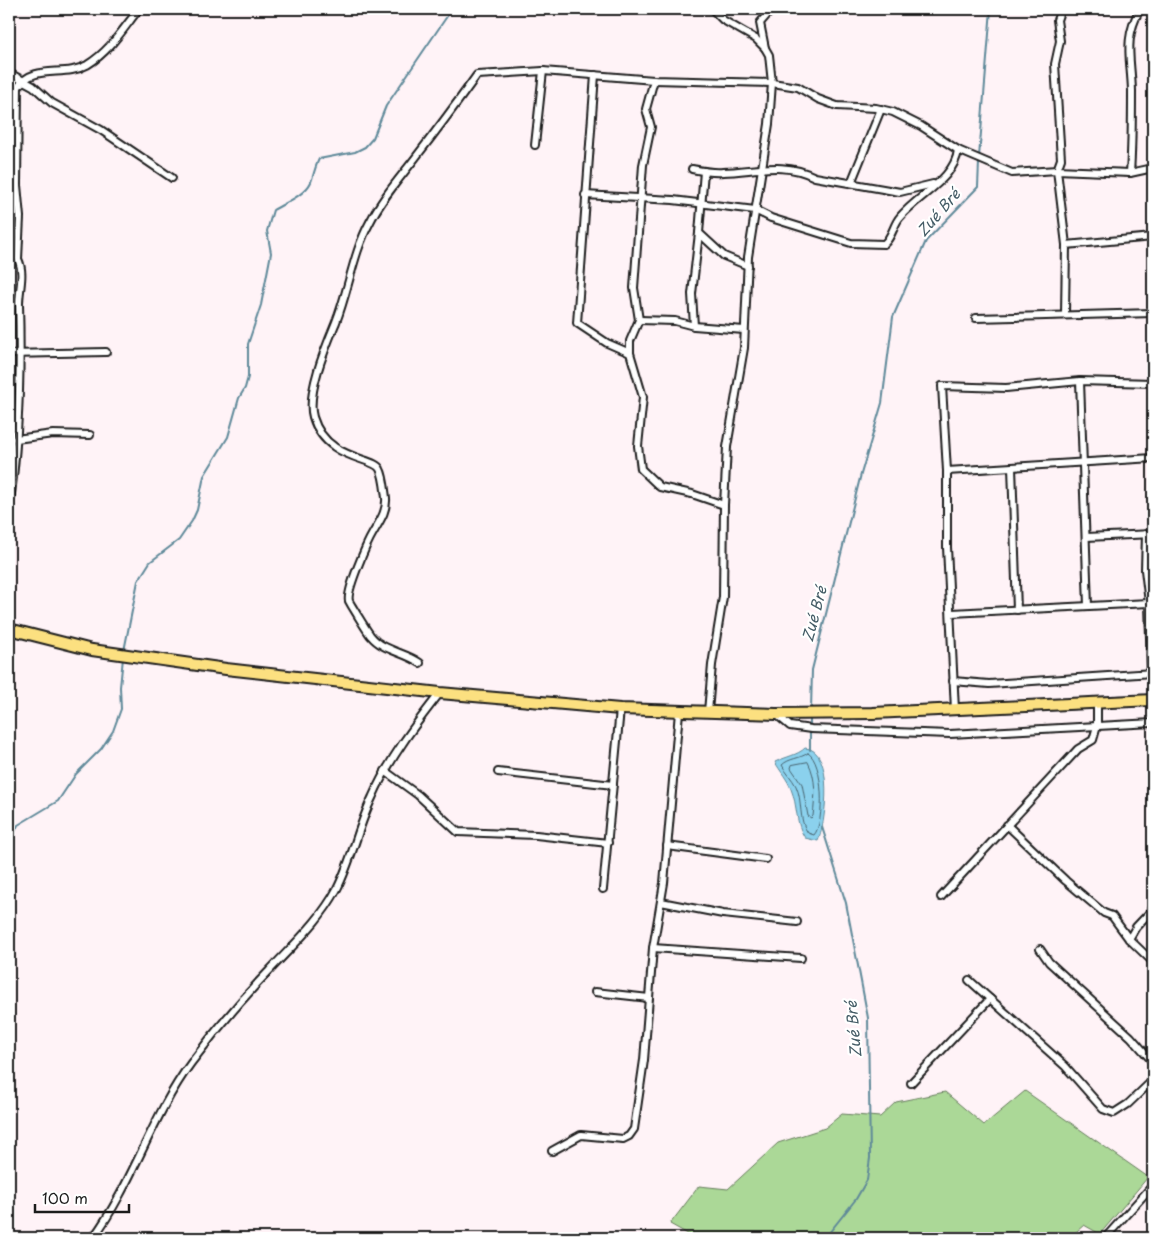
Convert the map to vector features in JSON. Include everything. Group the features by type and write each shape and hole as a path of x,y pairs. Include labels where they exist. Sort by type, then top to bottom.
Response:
{"main road":[{"path":"9,628 92,650 226,669 440,693 620,709 776,714 955,710 1153,700"}],"street":[{"path":"9,508 16,439 21,354 18,87 22,80 32,74 67,72 86,66 107,51 139,9"},
{"path":"708,712 712,665 723,597 724,505 728,447 744,348 748,266 772,83 769,55 764,48 756,39 723,20 712,9"},
{"path":"764,48 760,23 772,9"},
{"path":"1061,9 1057,20 1060,41 1055,64 1061,159 1057,170 1066,245 1065,314"},
{"path":"1130,173 1132,131 1128,47 1131,25 1140,9"},
{"path":"420,663 409,655 385,648 371,636 349,600 363,556 382,520 386,500 380,468 375,462 349,456 334,448 320,434 312,415 318,373 341,309 358,250 370,222 390,190 478,75 543,70 654,80 772,83 798,88 818,99 837,106 881,110 921,126 958,150 1012,173 1057,170 1130,173 1153,168"},
{"path":"535,145 543,70"},
{"path":"9,73 33,86 52,103 101,130 172,178"},
{"path":"595,75 577,322 607,342 630,353"},
{"path":"654,80 646,109 651,127 644,165 634,288 638,320 630,341 630,353 643,397 638,446 640,469 660,487 692,494 724,505"},
{"path":"851,183 881,110"},
{"path":"585,195 641,198 755,210 772,218 850,243 884,244 891,238 899,218 936,183 951,172 957,160 958,150"},
{"path":"692,169 723,172 762,167 785,167 804,171 815,177 900,192 936,183"},
{"path":"694,326 692,294 704,171"},
{"path":"699,233 724,256 748,266"},
{"path":"1066,245 1153,237"},
{"path":"976,318 1065,314 1153,314"},
{"path":"638,320 674,321 694,326 744,330"},
{"path":"9,354 106,352"},
{"path":"955,710 952,613 947,547 947,471 942,386 1006,388 1080,381 1153,383"},
{"path":"1080,381 1088,606"},
{"path":"16,439 53,434 90,435"},
{"path":"947,471 1153,458"},
{"path":"1012,467 1018,610"},
{"path":"953,681 989,684 1152,673 1149,603 1145,570 1150,534 1086,537"},
{"path":"952,613 1149,603"},
{"path":"93,1238 116,1201 161,1113 190,1066 226,1018 320,918 337,889 371,798 410,730 440,693"},
{"path":"941,897 1078,749 1093,740 1097,726 1097,704"},
{"path":"603,889 620,709"},
{"path":"552,1151 581,1135 623,1139 629,1136 634,1129 644,1060 653,948 661,902 679,712"},
{"path":"776,714 790,726 811,729 950,734 1153,723"},
{"path":"386,771 418,795 458,832 536,835 608,843"},
{"path":"498,772 613,785"},
{"path":"1007,825 1066,881 1104,913 1112,916 1129,940 1153,962"},
{"path":"667,846 766,860"},
{"path":"661,902 723,914 797,922"},
{"path":"1129,940 1136,927 1153,909"},
{"path":"653,948 801,958"},
{"path":"1040,949 1049,962 1131,1037 1153,1062"},
{"path":"969,980 1065,1066 1103,1109 1114,1113 1128,1104 1153,1080"},
{"path":"595,992 649,998"},
{"path":"911,1083 990,999"},
{"path":"1104,1238 1153,1184"}],"green space":[{"path":"1025,1091 1148,1177 1100,1234 1084,1225 1069,1238 695,1238 670,1224 699,1186 728,1189 778,1143 825,1128 842,1114 880,1117 896,1102 945,1092 984,1125"}],"water":[{"path":"805,748 814,752 821,760 824,773 826,788 824,819 818,841 805,838 798,820 791,789 775,762"}],"waterway":[{"path":"124,651 138,581 150,562 179,540 192,521 197,510 204,476 228,437 239,398 245,388 248,377 248,344 261,305 271,253 267,231 273,210 294,198 308,187 319,159 355,152 365,147 373,138 386,106 452,9"},
{"name":"Zué Bré","path":"979,157 991,9"},
{"name":"Zué Bré","path":"811,710 812,670 861,474 882,403 893,317 926,241 978,187 979,162"},
{"path":"9,844 18,825 58,801 76,774 101,749 113,731 121,709 120,687 123,658"},
{"name":"Zué Bré","path":"810,717 810,750"},
{"name":"Zué Bré","path":"822,827 846,903 868,1018 870,1158 867,1180 856,1199 825,1238"}]}
